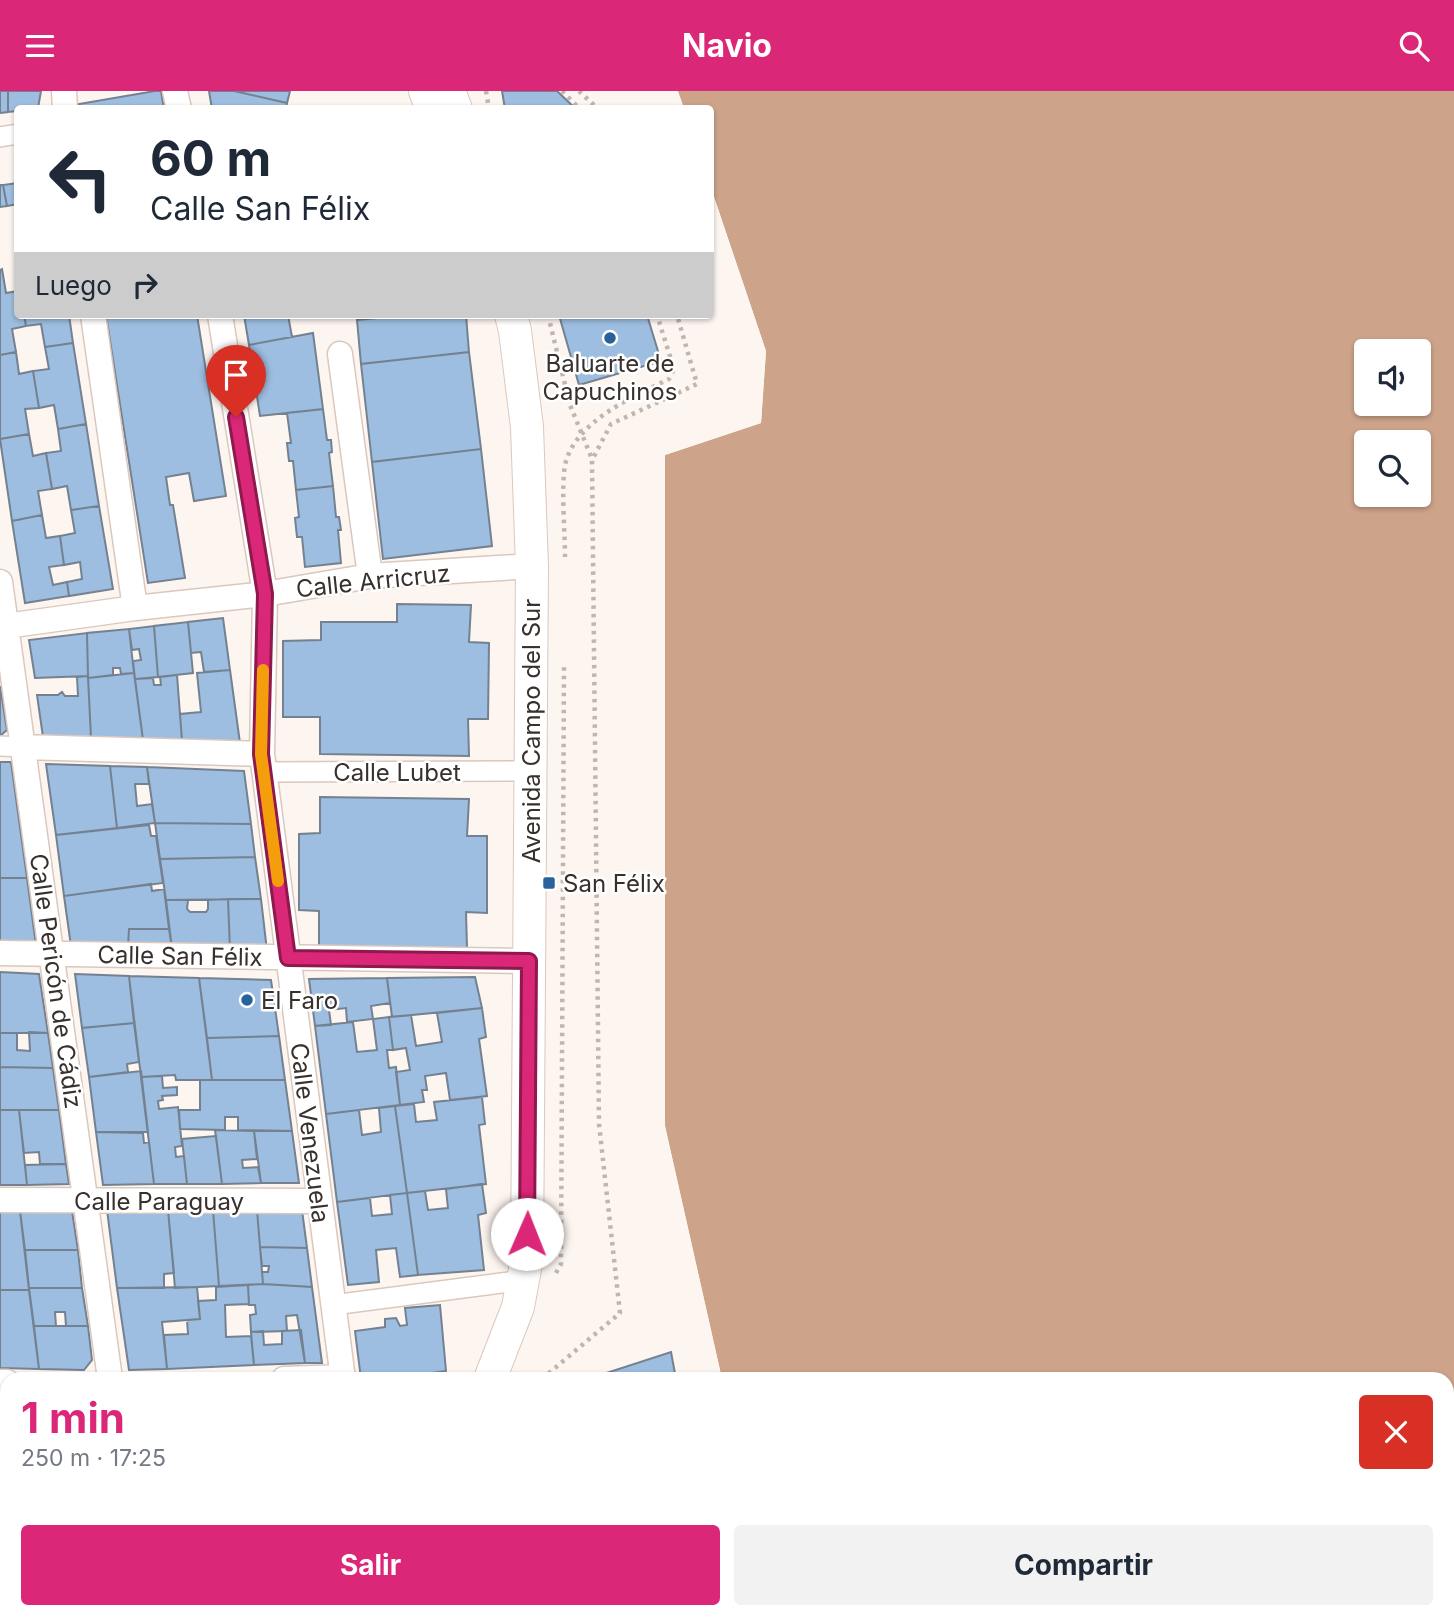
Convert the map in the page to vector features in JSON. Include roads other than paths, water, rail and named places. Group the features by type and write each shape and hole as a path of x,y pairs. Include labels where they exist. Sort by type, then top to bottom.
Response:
{"street":[{"path":"94,319 135,608"},
{"name":"Calle Venezuela","path":"221,319 265,594 263,763 342,1372"},
{"name":"Avenida Campo del Sur","path":"495,1367 518,1307 527,1258 532,566 527,427 512,319"},
{"path":"340,354 370,576"},
{"name":"Calle Arricruz","path":"6,627 135,608 265,594 370,576 532,566"},
{"name":"Calle Pericón de Cádiz","path":"0,582 6,627 12,747 52,954 109,1372"},
{"name":"Calle Lubet","path":"12,747 263,763 530,771"},
{"name":"Calle San Félix","path":"0,953 529,961"},
{"name":"Calle Paraguay","path":"0,1200 318,1201"},
{"path":"333,1305 524,1280"}],"place":[{"name":"Baluarte de Capuchinos","path":"610,338"},
{"name":"San Félix","path":"549,883"},
{"name":"El Faro","path":"247,1000"}]}
